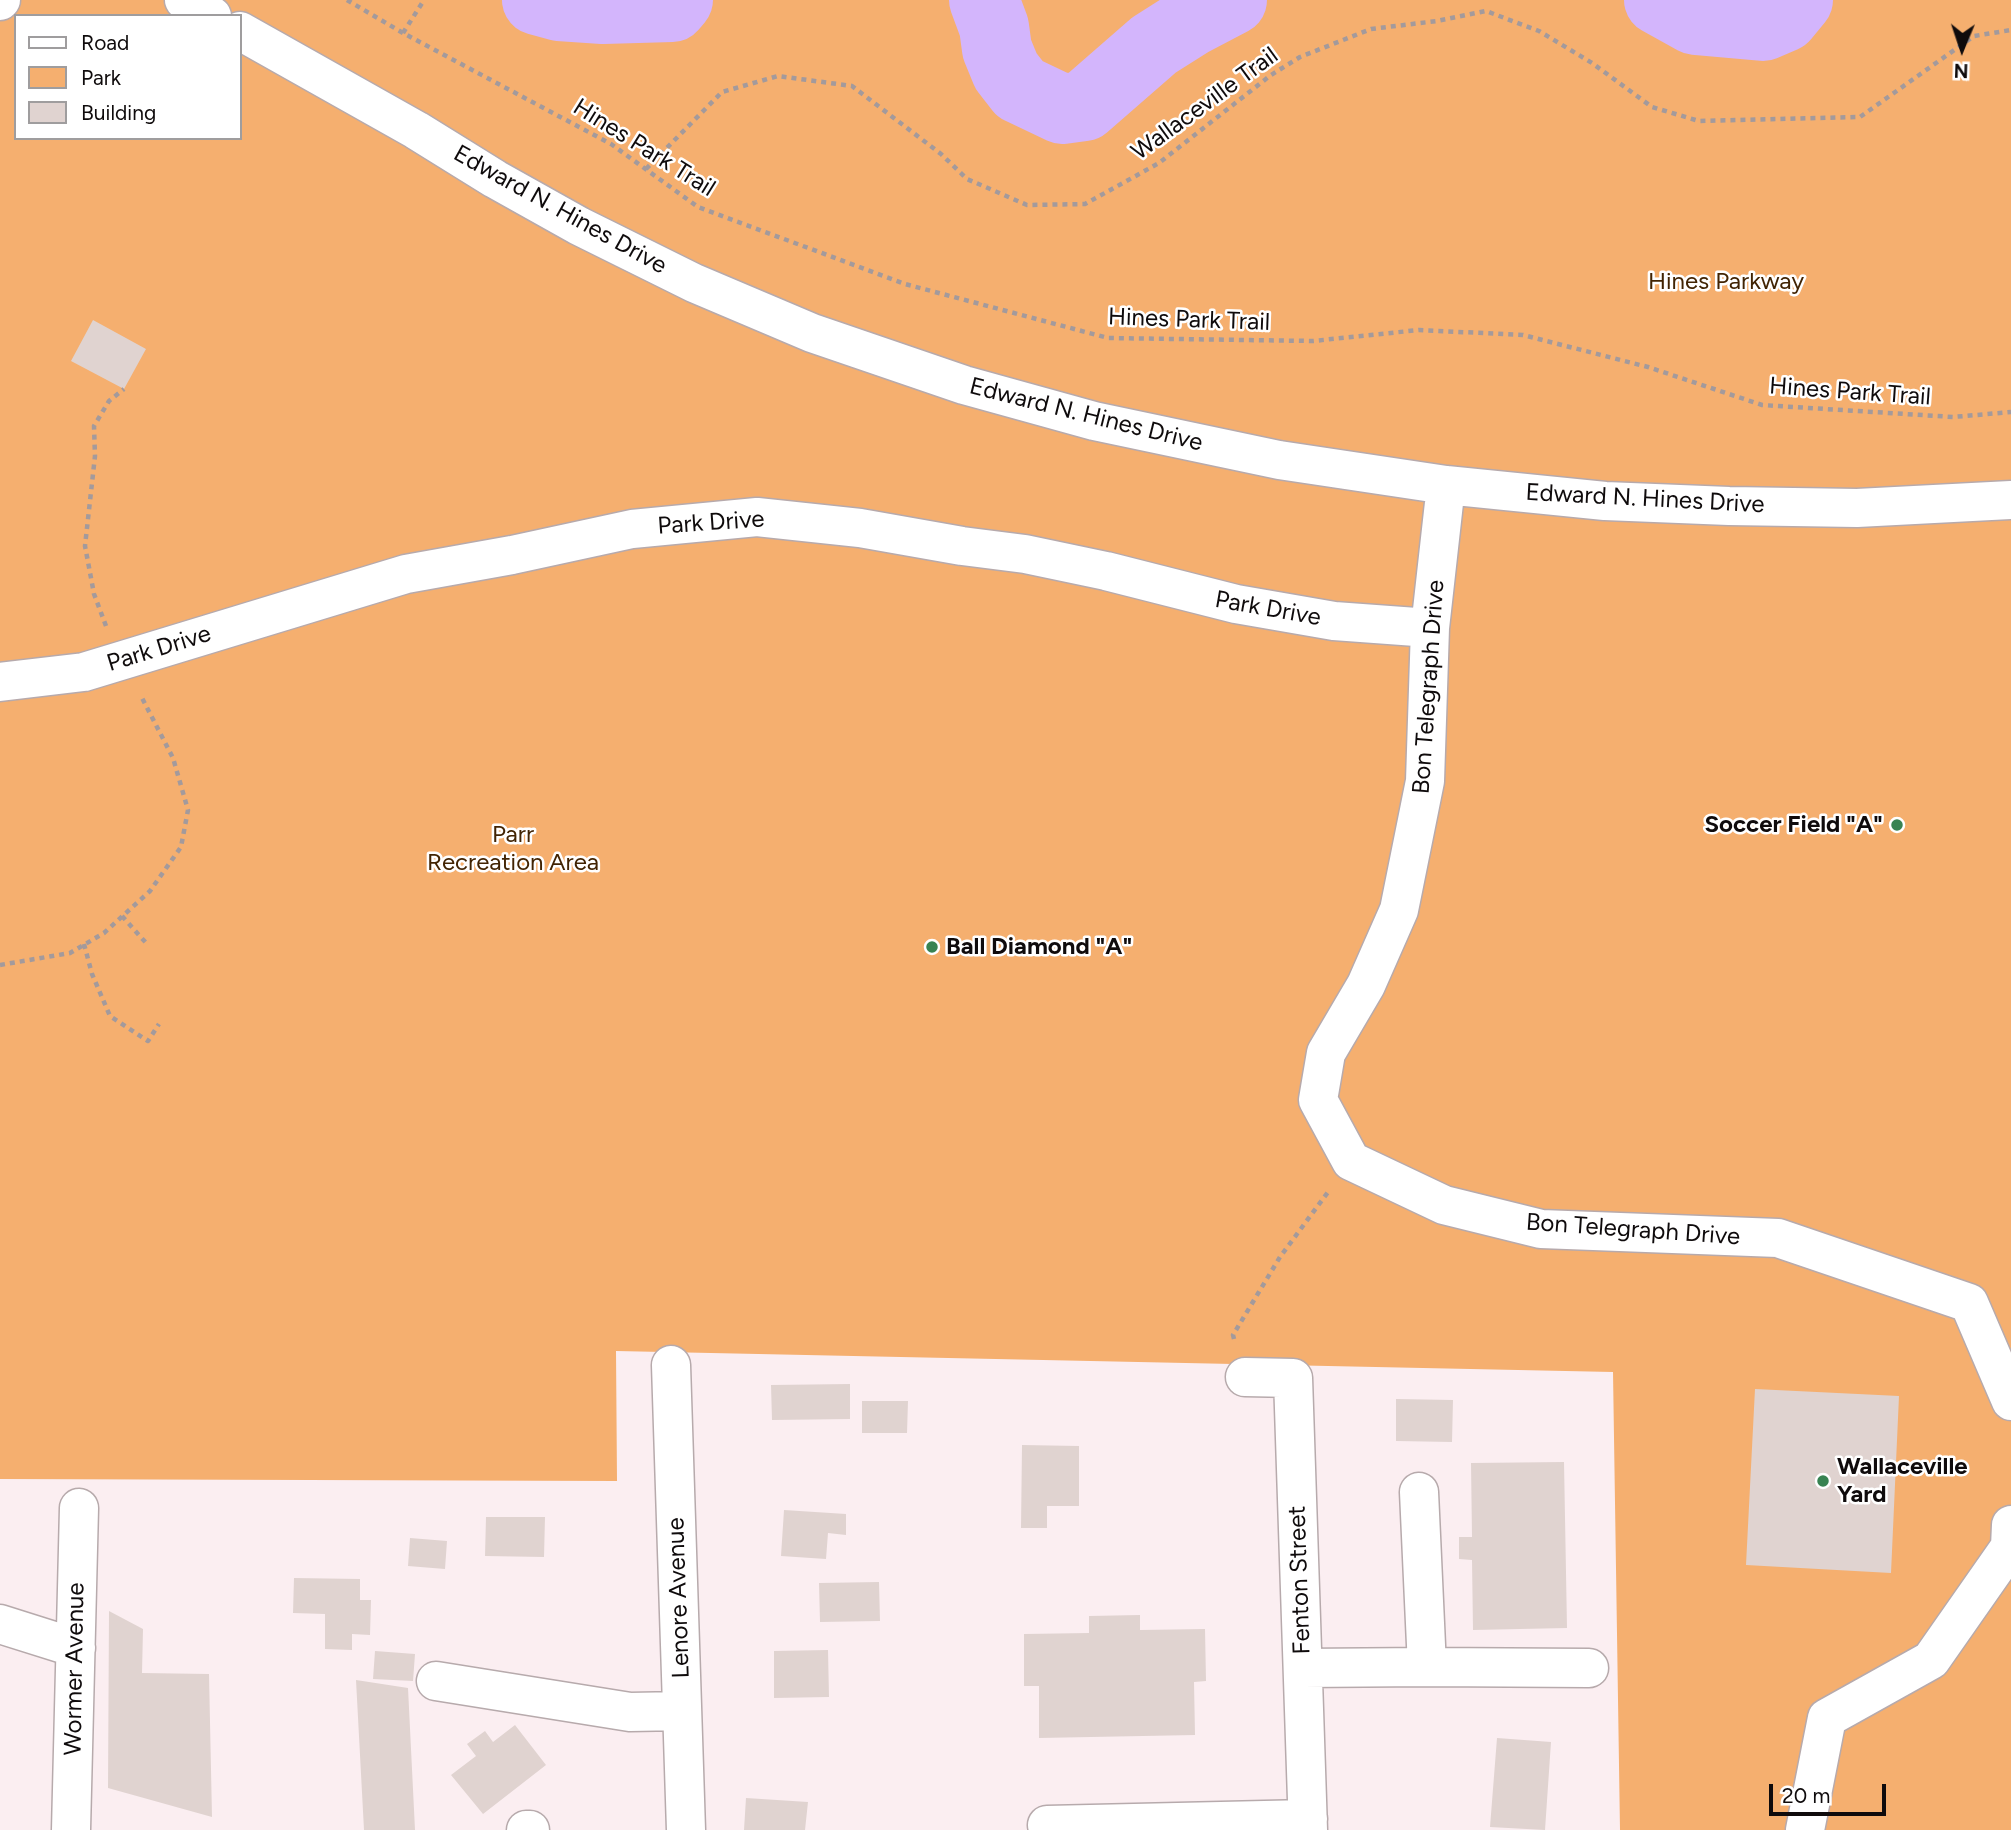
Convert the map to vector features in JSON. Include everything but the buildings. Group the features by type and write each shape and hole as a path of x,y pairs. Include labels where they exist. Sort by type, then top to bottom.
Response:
{"street":[{"path":"184,0 208,14"},
{"name":"Edward N. Hines Drive","path":"242,32 579,226 694,283 812,333 964,385 1094,421 1279,460 1446,485 1605,500 1857,508 2011,500"},
{"name":"Bon Telegraph Drive","path":"1446,485 1430,628 1425,781 1399,909 1366,985 1326,1054 1318,1100 1351,1161 1444,1205 1541,1229 1778,1238 1969,1303 2011,1401"},
{"name":"Park Drive","path":"0,682 84,672 406,574 632,529 757,517 860,528 1025,554 1106,571 1236,604 1310,617 1430,628"},
{"name":"Lenore Avenue","path":"671,1365 686,1830"},
{"name":"Fenton Street","path":"1245,1377 1293,1378 1308,1825"},
{"path":"1419,1492 1427,1667"},
{"name":"Wormer Avenue","path":"71,1830 79,1508"},
{"path":"1805,1830 1827,1718 1931,1660 2010,1547 2011,1525"},
{"path":"0,1624 76,1648"},
{"path":"1303,1668 1589,1668"},
{"path":"436,1681 630,1712 682,1711"},
{"path":"1047,1825 1308,1825"}],"path":[{"name":"Hines Park Trail","path":"347,0 403,33 611,144 698,207 905,284 1108,338 1313,341 1419,330 1523,335 1648,367 1762,405 1953,417 2011,412"},
{"path":"403,33 424,0"},
{"name":"Wallaceville Trail","path":"646,169 722,92 778,76 852,86 941,155 967,179 1027,205 1085,204 1159,163 1271,75 1300,57 1371,29 1437,21 1486,11 1539,31 1591,63 1651,107 1699,121 1860,117 1974,36 2011,30"},
{"path":"0,965 70,953 104,933 150,891 181,847 188,810 173,758 107,627 94,594 85,546 95,456 94,426 109,401 124,389"},
{"path":"122,916 146,944"},
{"path":"85,944 92,974 110,1016 148,1041 159,1024"},
{"path":"1245,1377 1233,1335 1280,1257 1331,1188"}],"green space":[{"name":"Parr Recreation Area","path":"0,0 2011,0 2011,1830 1620,1830 1613,1372 616,1351 617,1481 0,1479"}],"waterway":[{"path":"537,0 559,6 603,9 672,7 678,0"},
{"path":"984,0 1006,71 1020,89 1062,109 1084,106 1154,45 1232,0"},
{"path":"1659,0 1695,20 1763,26 1784,17 1798,0"}],"place":[{"name":"Soccer Field \"A\"","path":"1897,825"},
{"name":"Ball Diamond \"A\"","path":"932,947"},
{"name":"Wallaceville Yard","path":"1823,1481"}],"park label":[{"name":"Hines Parkway","path":"1726,282"}]}
